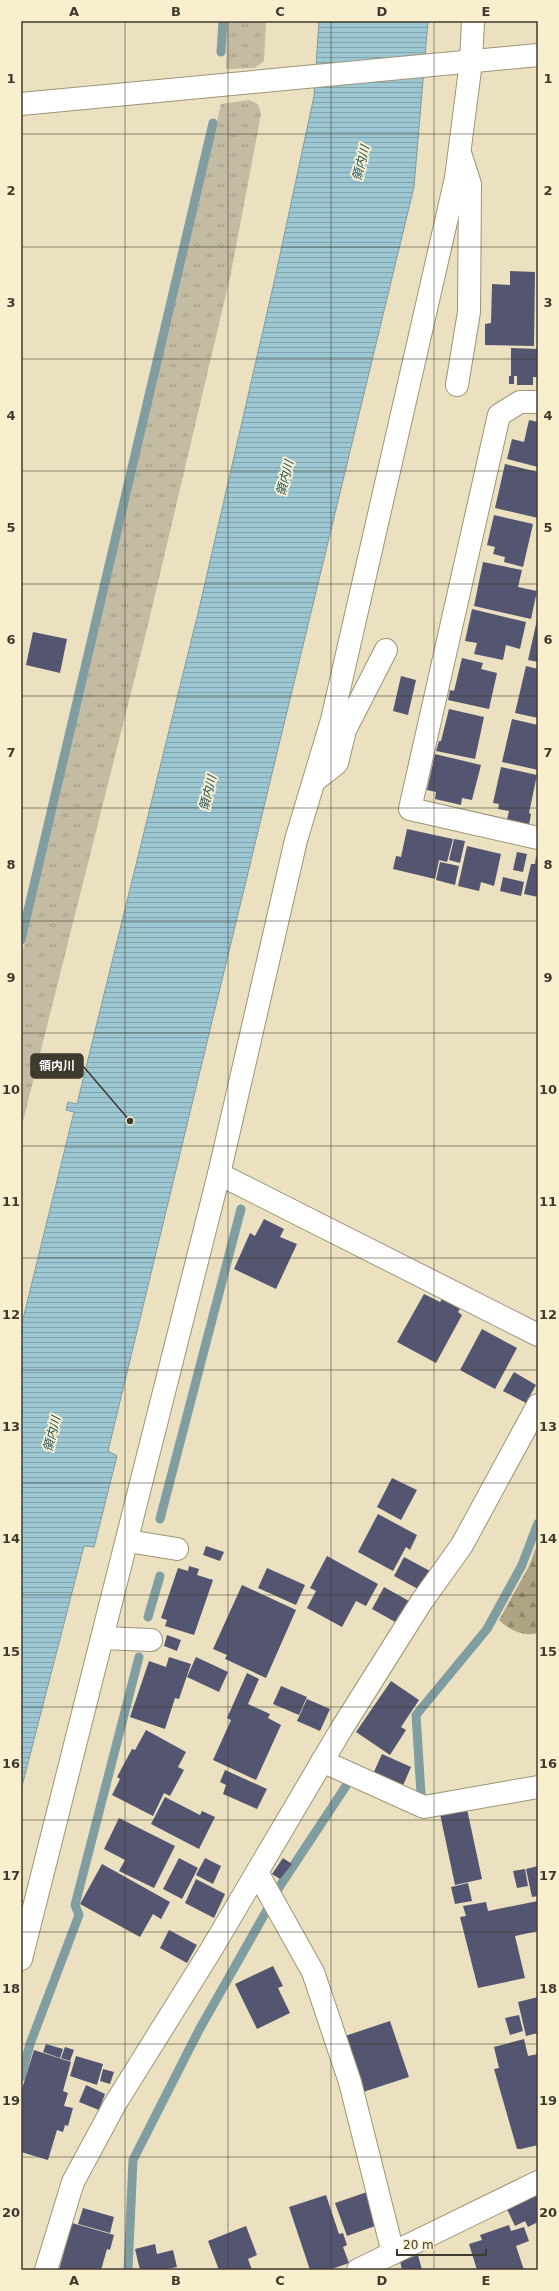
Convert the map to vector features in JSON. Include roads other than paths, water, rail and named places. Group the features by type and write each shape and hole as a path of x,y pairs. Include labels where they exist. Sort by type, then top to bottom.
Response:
{"street":[{"path":"21,1960 128,1541 219,1174 295,848 332,720 454,186 460,152 471,62 473,21"},
{"path":"21,104 271,82 538,55"},
{"path":"457,385 470,312 470,184 460,152"},
{"path":"538,402 520,402 499,415 410,809 538,838"},
{"path":"314,781 337,763 345,730 386,650"},
{"path":"219,1174 538,1335"},
{"path":"46,2270 73,2182 115,2104 257,1872 322,1761 422,1601 462,1545 538,1406"},
{"path":"128,1541 177,1549"},
{"path":"102,1638 151,1640"},
{"path":"322,1761 424,1807 538,1788"},
{"path":"257,1872 313,1972 350,2082 393,2253"},
{"path":"365,2269 393,2253 538,2182"}],"water":[{"path":"319,21 428,21 414,187 108,1451 117,1456 94,1547 84,1546 21,1790 21,1327 74,1112 66,1110 68,1102 77,1104 200,605 275,278 314,96"}],"waterway":[{"path":"221,52 223,21"},
{"path":"21,940 213,123"},
{"path":"160,1519 241,1209"},
{"path":"410,1795 421,1794 416,1715 487,1629 522,1565 538,1523"},
{"path":"148,1617 160,1576"},
{"path":"21,2077 30,2044 79,1915 75,1905 139,1657"},
{"path":"276,1892 346,1786"},
{"path":"128,2270 133,2160 199,2030 267,1910"}],"place":[{"name":"領内川","path":"130,1121"}]}
